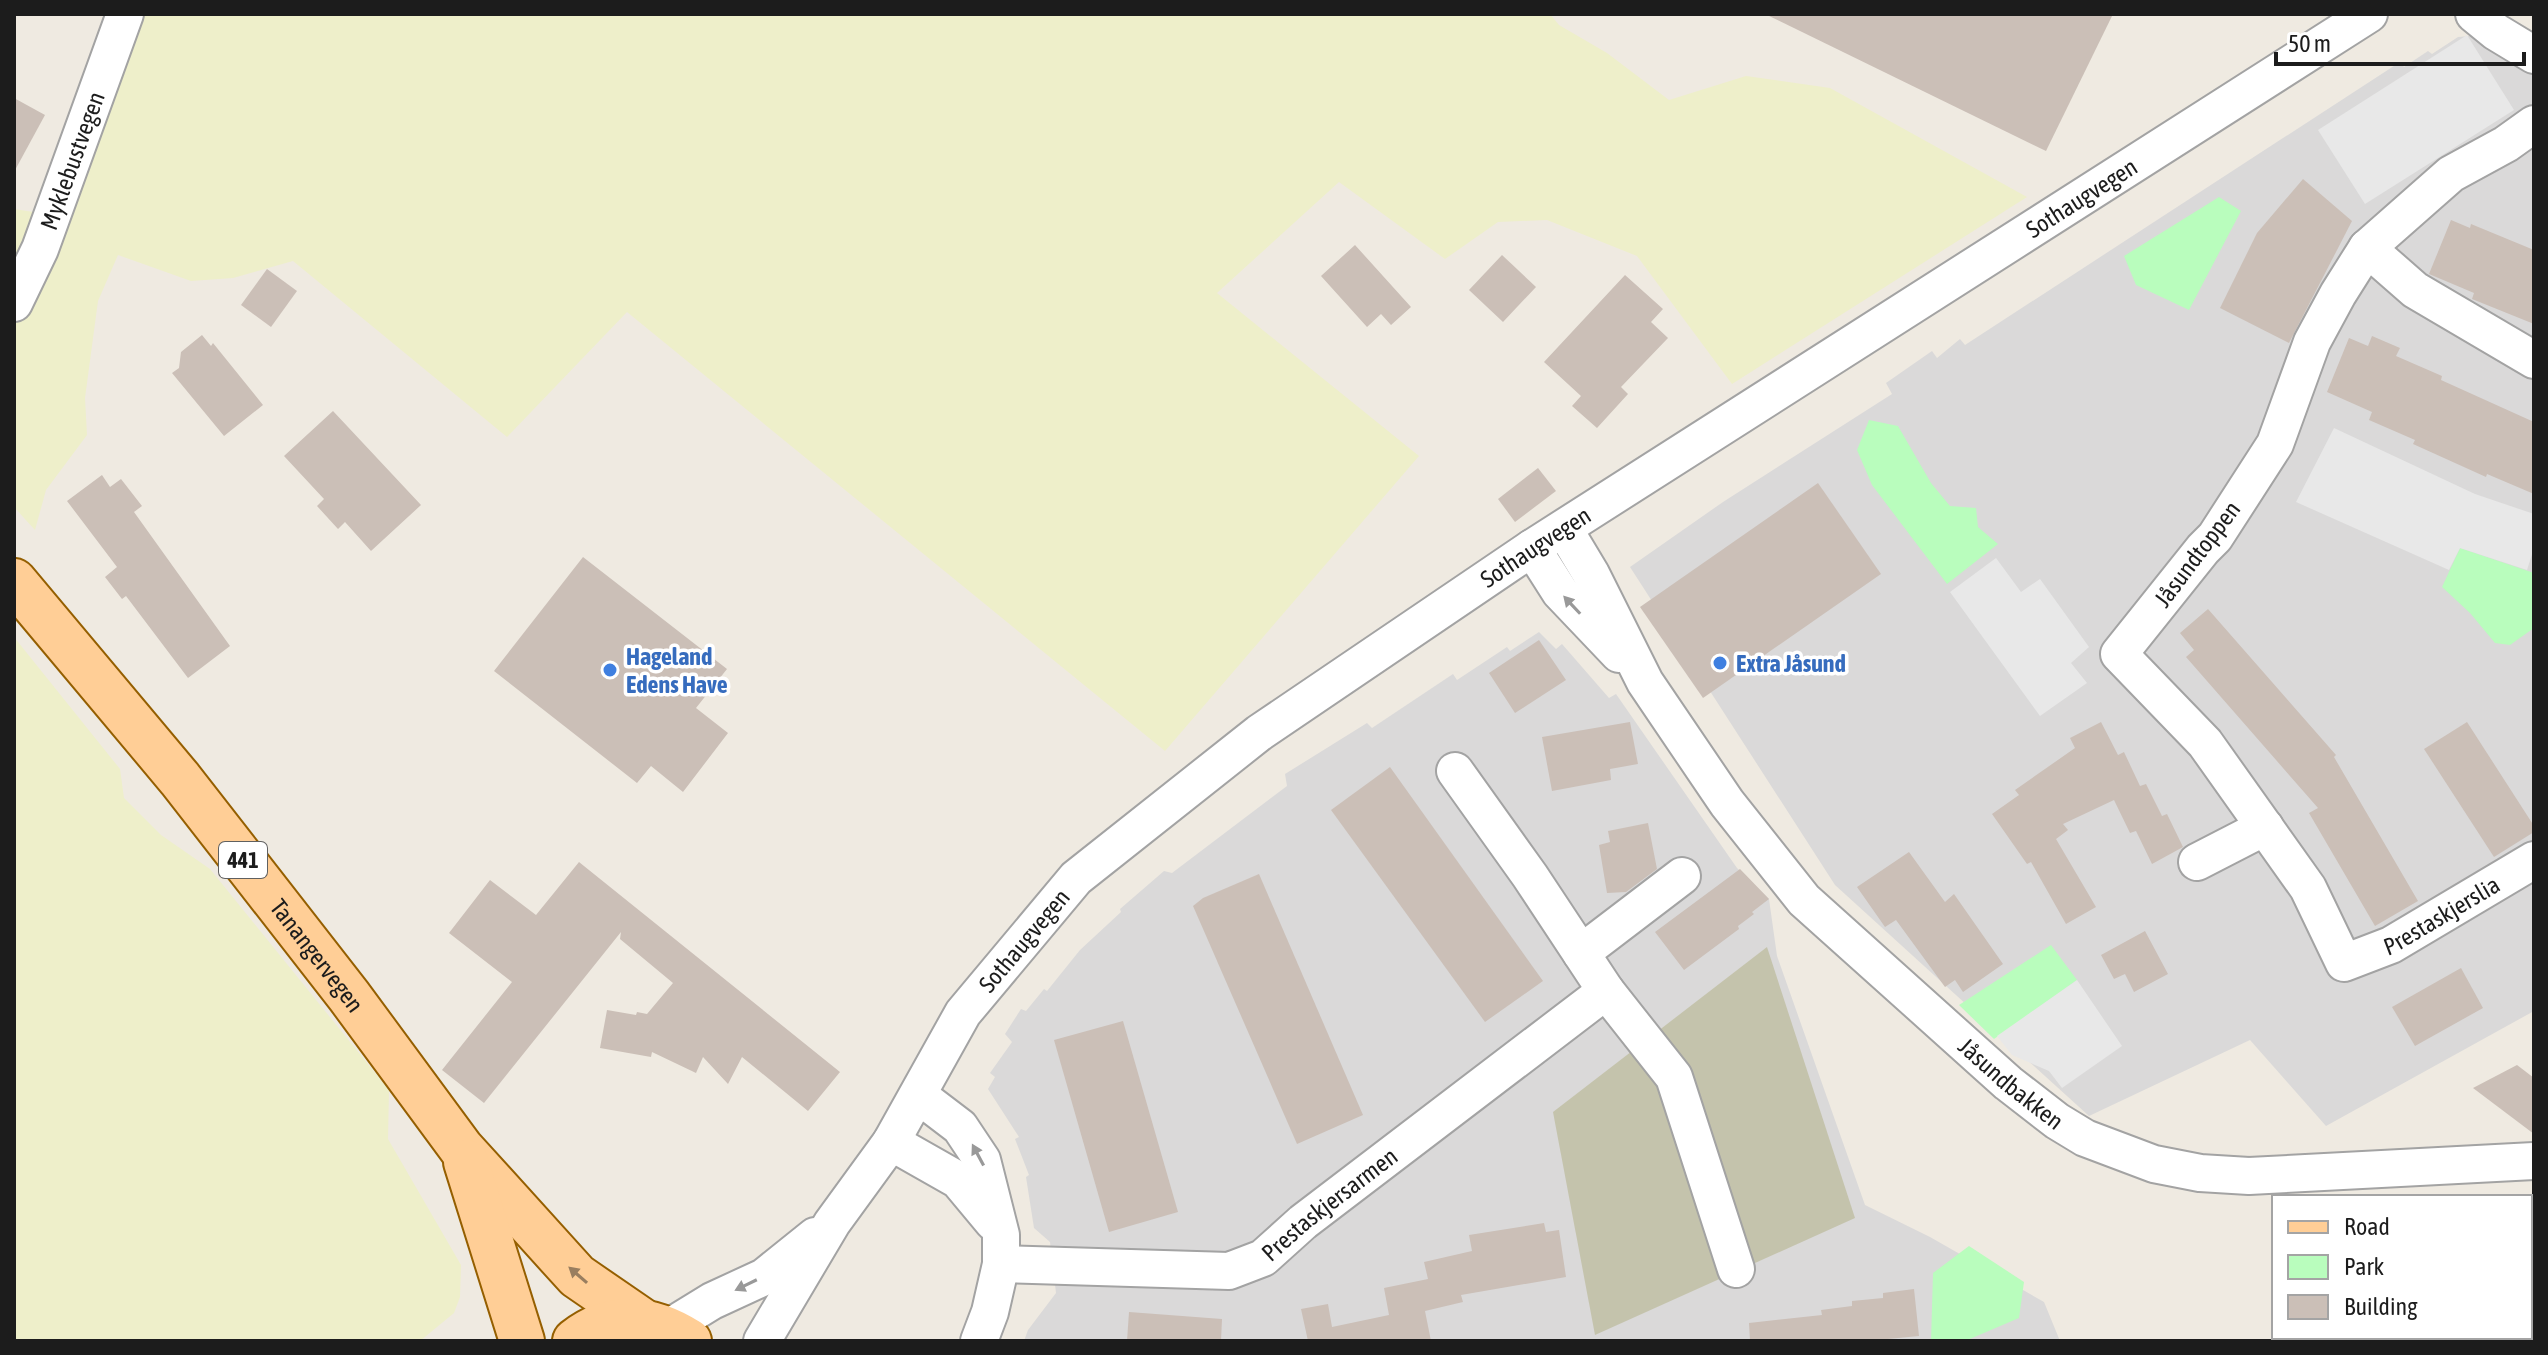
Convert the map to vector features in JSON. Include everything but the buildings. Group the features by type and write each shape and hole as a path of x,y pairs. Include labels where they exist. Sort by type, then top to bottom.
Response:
{"main road":[{"name":"Tanangervegen","path":"14,581 180,779 349,996 461,1148 577,1276 666,1330"},
{"name":"Tanangervegen","path":"461,1148 522,1341"},
{"path":"575,1341 586,1332 612,1322 666,1330"}],"street":[{"name":"Myklebustvegen","path":"14,303 40,249 125,14"},
{"name":"Sothaugvegen","path":"762,1341 832,1223 891,1142 963,1013 1076,878 1259,733 1532,548 2369,14"},
{"path":"2474,14 2496,32 2534,55"},
{"name":"Jåsundtoppen","path":"2344,963 2308,888 2205,743 2119,654 2215,537 2275,444 2312,342 2367,248 2451,174 2506,144 2534,124"},
{"path":"2367,248 2415,290 2534,360"},
{"name":"Jåsundbakken","path":"1564,529 1591,574 1645,682 1727,803 1804,900 2008,1083 2057,1121 2085,1138 2154,1164 2200,1173 2237,1175 2534,1161"},
{"name":"Jåsundbakken","path":"1532,548 1560,592 1645,682"},
{"path":"1455,771 1530,876 1606,991 1674,1077 1736,1269"},
{"path":"2197,862 2265,827"},
{"name":"Prestaskjerslia","path":"2344,963 2391,945 2534,860"},
{"path":"1581,953 1682,876"},
{"name":"Prestaskjersarmen","path":"1000,1247 1229,1271 1263,1258 1303,1222 1606,991"},
{"path":"918,1095 960,1127 982,1160 1000,1247 990,1312 979,1341"},
{"path":"891,1142 958,1180 1000,1247"},
{"name":"Sothaugvegen","path":"666,1330 712,1301 764,1277 832,1223"}],"shaded area":[{"path":"144,14 1550,14 1559,25 1607,53 1669,100 1746,76 1830,88 2027,197 1732,384 1637,256 1547,220 1498,222 1445,259 1339,182 1217,293 1419,456 1165,751 627,312 507,437 293,261 233,278 191,281 118,255 98,301 85,398 87,435 46,490 35,530 14,507 14,209 66,217 125,71"},
{"path":"2534,31 2534,1011 2326,1126 2250,1040 2089,1116 1835,885 1630,567 1723,502 1892,394 1886,383 1932,351 1937,358 1960,339 1965,345 2400,62 2404,67 2458,37"},
{"path":"2467,35 2514,110 2365,204 2318,130"},
{"path":"2334,428 2475,494 2534,514 2534,548 2527,570 2460,548 2449,570 2296,502"},
{"path":"1996,558 2021,592 2040,579 2089,647 2071,663 2087,683 2040,716 1950,592"},
{"path":"1539,632 1556,649 1562,644 1609,698 1616,694 1737,868 1769,899 1777,956 1865,1205 1930,1237 2044,1302 2060,1341 1024,1341 1028,1330 1056,1293 1050,1242 1034,1228 1026,1177 1029,1175 1015,1139 1019,1137 988,1089 995,1077 990,1073 1012,1042 1005,1034 1021,1009 1026,1011 1044,989 1047,991 1080,950 1121,912 1120,909 1164,871 1172,873 1287,786 1285,774 1367,723 1372,728 1453,674 1457,680 1507,647 1510,651"},
{"path":"14,637 120,769 124,798 161,835 210,869 389,1090 388,1139 461,1265 460,1297 454,1313 420,1341 14,1341"},
{"path":"1767,947 1855,1218 1595,1335 1553,1112"},
{"path":"2077,980 2122,1046 2062,1088 2049,1071 2012,1055 1997,1036"}],"green space":[{"path":"2219,197 2241,211 2189,310 2136,285 2124,256"},
{"path":"1869,420 1898,426 1931,483 1950,506 1976,508 1978,527 1998,544 1947,584 1872,485 1857,450"},
{"path":"2460,548 2534,573 2534,628 2510,645 2495,643 2470,613 2442,587"},
{"path":"2051,945 2077,980 1994,1039 1959,1005"},
{"path":"1969,1246 2024,1282 2019,1318 1965,1341 1931,1341 1933,1273"}],"place":[{"name":"Extra Jåsund","path":"1720,663"},
{"name":"Hageland Edens Have","path":"610,670"}]}
